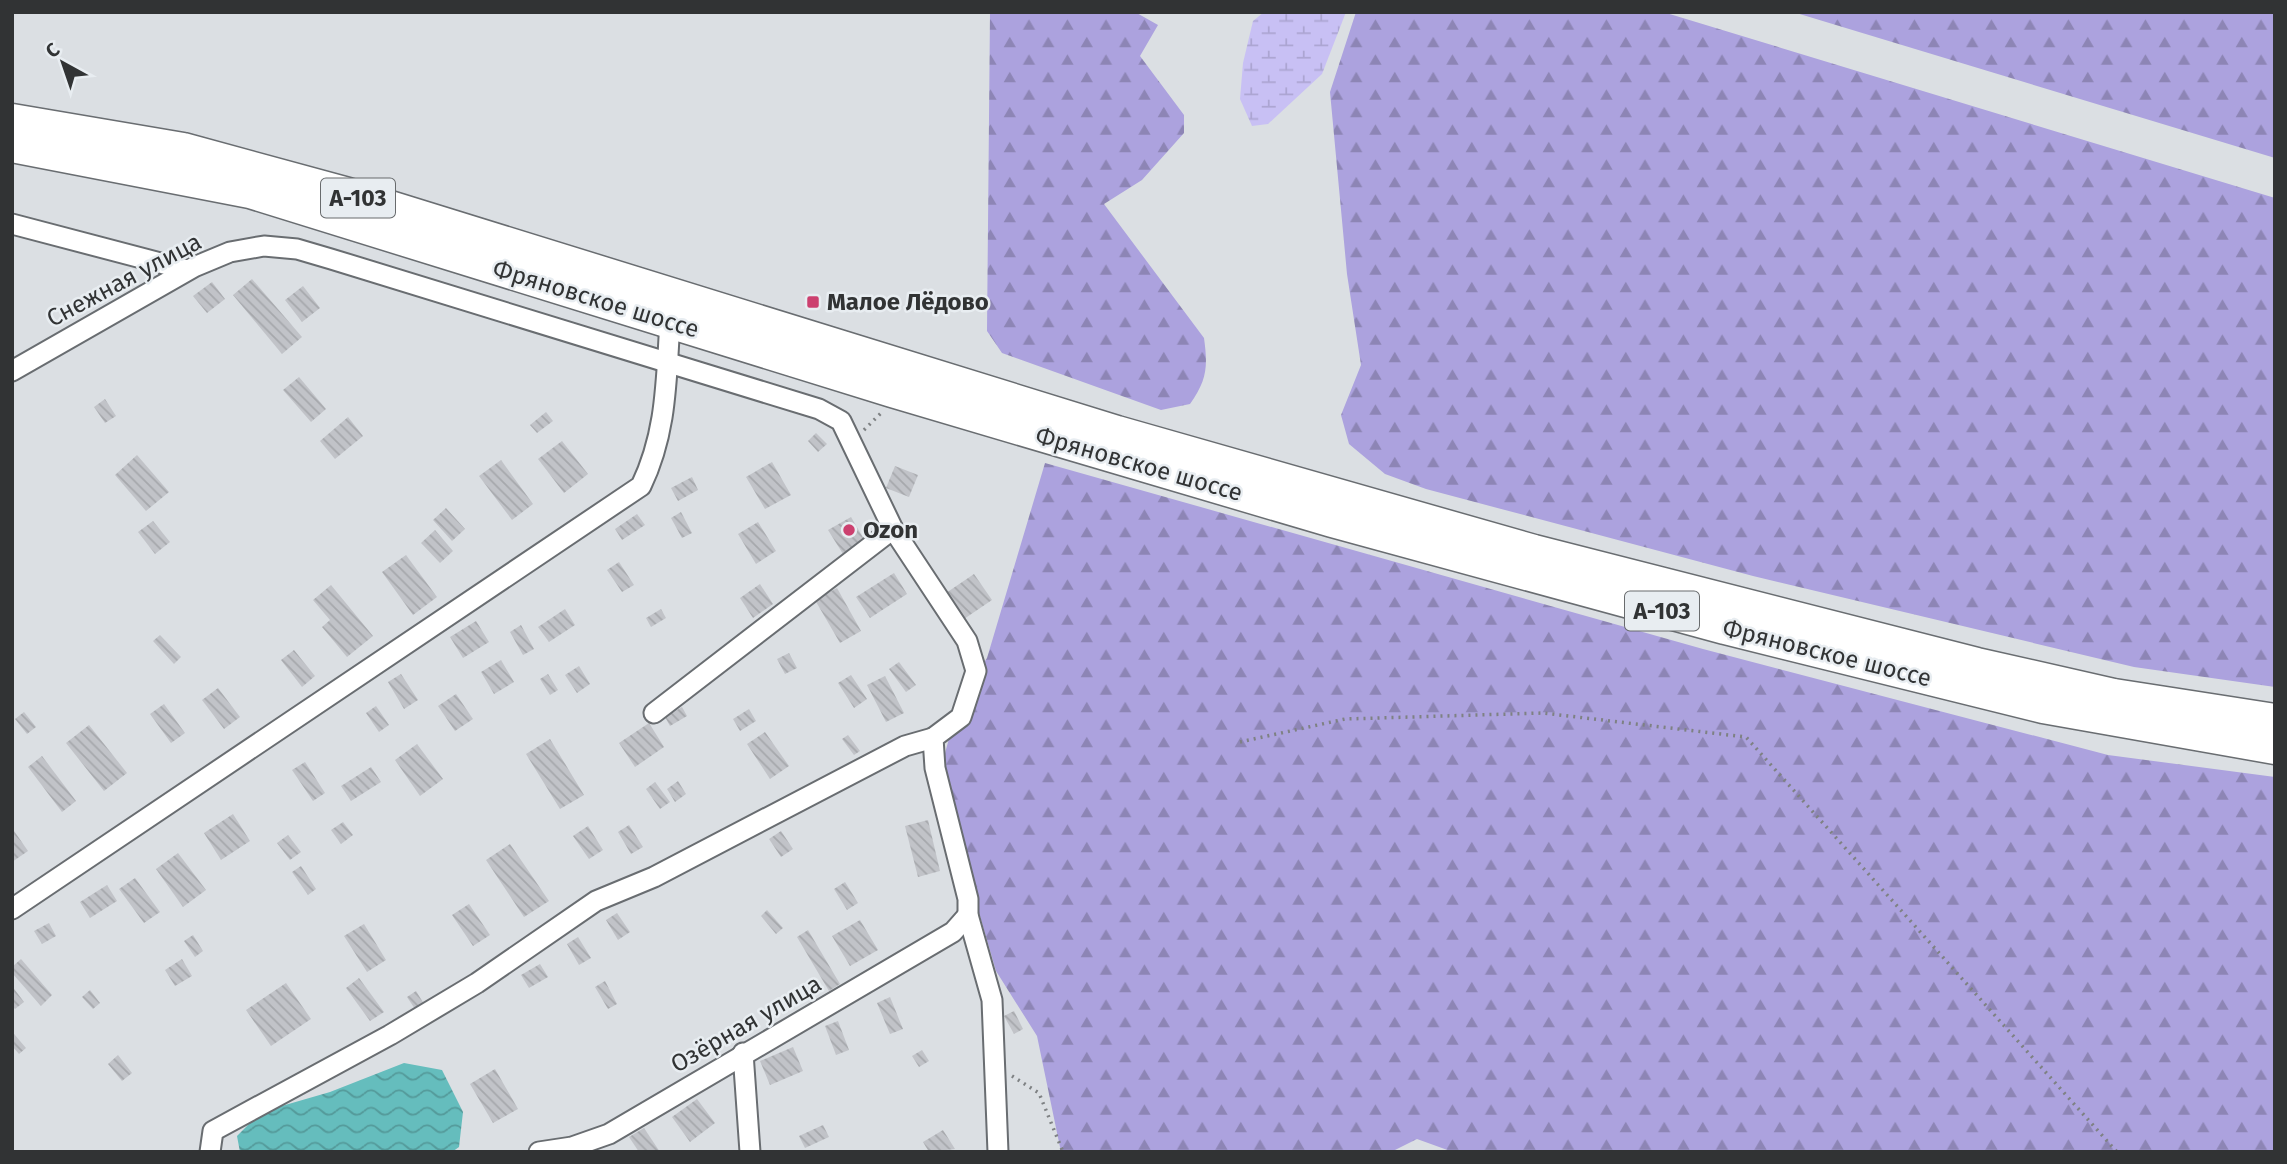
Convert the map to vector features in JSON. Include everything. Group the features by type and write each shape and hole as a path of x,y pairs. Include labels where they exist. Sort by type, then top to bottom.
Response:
{"main road":[{"name":"Фряновское шоссе","path":"12,120 183,149 335,191 1104,428 1534,551 1977,664 2114,695 2275,720"},
{"name":"Фряновское шоссе","path":"12,146 250,192 892,391 1332,521 1725,628 2043,706 2275,748"}],"street":[{"path":"12,224 187,270"},
{"name":"Снежная улица","path":"12,371 187,270 230,252 264,246 319,256 667,363"},
{"path":"12,909 641,486 655,457 662,430 670,322"},
{"path":"210,1152 213,1131 390,1035 477,983 596,901 654,877 905,746 933,738 961,717 976,671 967,641 893,530 841,421 819,409 667,363"},
{"path":"654,713 893,530"},
{"path":"933,738 935,768 968,899 968,915 992,1000 998,1152"},
{"name":"Озёрная улица","path":"539,1152 572,1147 609,1135 743,1053 953,932 968,915"},
{"path":"743,1053 750,1152"}],"path":[{"path":"851,442 888,407"},
{"path":"1240,742 1345,719 1543,713 1746,737 2117,1152"},
{"path":"995,1068 1036,1089 1063,1152"}],"green space":[{"path":"990,12 1135,12 1158,25 1140,56 1184,115 1184,133 1142,180 1104,204 1204,338 1205,373 1190,404 1161,410 1002,353 987,331"},
{"path":"1264,12 1346,12 1322,74 1268,124 1252,126 1240,99 1243,63 1253,21"},
{"path":"1356,12 1663,12 2275,198 2275,687 2134,667 1753,576 1426,489 1385,474 1349,444 1341,415 1361,365 1347,274 1330,92"},
{"path":"1793,12 2275,12 2275,158"},
{"path":"1045,463 1703,649 2108,755 2275,777 2275,1152 1453,1152 1417,1139 1391,1152 1061,1152 1037,1036 996,971 952,820 944,757 959,701 987,658"}],"water":[{"path":"404,1063 442,1070 463,1112 459,1147 452,1152 240,1152 237,1136 261,1112 330,1092"}],"building":[{"path":"252,279 302,337 282,354 233,295"},
{"path":"212,282 225,299 207,313 193,296"},
{"path":"303,286 320,308 302,322 285,300"},
{"path":"299,377 326,409 311,422 283,390"},
{"path":"105,399 116,416 105,423 94,407"},
{"path":"546,412 553,421 537,433 530,425"},
{"path":"348,417 363,436 335,459 320,441"},
{"path":"816,433 827,444 818,452 808,441"},
{"path":"562,441 588,474 564,493 538,459"},
{"path":"137,455 169,492 146,511 115,475"},
{"path":"501,460 533,504 512,520 479,476"},
{"path":"772,462 791,495 765,509 746,477"},
{"path":"895,466 918,475 909,497 886,488"},
{"path":"692,477 698,490 678,501 671,488"},
{"path":"446,508 465,529 452,541 433,520"},
{"path":"681,512 692,533 682,538 671,518"},
{"path":"637,514 645,525 622,540 615,529"},
{"path":"851,517 865,541 843,554 828,530"},
{"path":"153,521 170,542 155,554 138,532"},
{"path":"758,522 776,551 756,564 738,534"},
{"path":"435,530 453,551 440,563 421,543"},
{"path":"406,555 437,597 413,615 382,572"},
{"path":"619,562 634,585 622,592 607,570"},
{"path":"894,573 907,594 870,618 856,597"},
{"path":"974,574 992,600 964,619 946,593"},
{"path":"760,584 773,604 753,618 740,598"},
{"path":"331,585 373,636 347,657 322,627 330,620 313,600"},
{"path":"837,588 861,631 840,643 815,600"},
{"path":"565,609 575,625 549,642 538,627"},
{"path":"661,609 666,618 651,627 646,618"},
{"path":"476,621 489,642 463,658 450,637"},
{"path":"521,625 534,649 523,655 510,632"},
{"path":"160,635 181,657 174,664 153,641"},
{"path":"294,650 315,676 302,687 281,660"},
{"path":"789,653 797,668 785,674 777,659"},
{"path":"501,660 514,682 494,694 481,672"},
{"path":"899,662 916,685 906,692 889,669"},
{"path":"579,666 590,684 577,693 565,675"},
{"path":"401,674 418,700 404,709 388,682"},
{"path":"548,674 558,690 550,695 540,679"},
{"path":"851,675 867,699 854,708 838,683"},
{"path":"885,676 904,713 886,722 867,685"},
{"path":"218,688 240,717 224,729 202,700"},
{"path":"456,694 473,719 455,731 438,706"},
{"path":"164,704 185,733 171,743 150,714"},
{"path":"376,706 389,725 379,732 366,713"},
{"path":"682,707 687,716 670,726 665,717"},
{"path":"749,709 756,721 740,731 733,719"},
{"path":"24,712 36,727 27,734 15,719"},
{"path":"649,723 664,747 635,767 619,743"},
{"path":"89,725 127,773 104,791 66,743"},
{"path":"765,732 789,766 770,779 747,744"},
{"path":"848,735 860,751 854,755 842,739"},
{"path":"550,739 584,795 560,809 526,754"},
{"path":"417,744 443,779 420,796 395,760"},
{"path":"42,756 76,801 62,812 28,767"},
{"path":"305,762 325,793 313,801 292,770"},
{"path":"371,767 381,782 351,801 341,786"},
{"path":"678,781 686,794 675,802 667,789"},
{"path":"655,782 670,802 660,809 646,789"},
{"path":"233,814 250,841 221,860 204,833"},
{"path":"928,820 940,871 918,877 905,826"},
{"path":"343,822 353,835 341,844 331,830"},
{"path":"629,825 643,847 631,854 618,832"},
{"path":"588,826 603,850 589,859 573,836"},
{"path":"12,828 28,851 12,862"},
{"path":"781,831 793,849 781,857 769,839"},
{"path":"288,835 301,852 290,860 277,843"},
{"path":"510,844 549,901 524,917 486,860"},
{"path":"178,853 206,890 183,907 156,869"},
{"path":"301,866 316,889 308,895 292,872"},
{"path":"135,878 160,912 144,923 119,889"},
{"path":"845,882 858,903 847,910 834,889"},
{"path":"107,885 117,901 90,918 80,902"},
{"path":"469,904 490,935 473,946 452,915"},
{"path":"767,910 783,928 776,934 761,916"},
{"path":"617,913 630,932 618,940 606,920"},
{"path":"860,920 878,950 850,966 832,936"},
{"path":"49,923 56,936 42,944 34,931"},
{"path":"364,924 386,960 367,972 344,936"},
{"path":"808,930 840,984 829,991 797,937"},
{"path":"193,935 203,951 195,957 184,941"},
{"path":"578,937 591,958 579,965 567,944"},
{"path":"21,959 52,995 41,1006 12,973 12,967"},
{"path":"182,959 192,976 175,986 165,970"},
{"path":"540,964 548,977 529,988 521,975"},
{"path":"359,978 384,1012 370,1021 346,988"},
{"path":"605,981 617,1004 608,1009 595,987"},
{"path":"286,983 311,1019 271,1046 246,1010"},
{"path":"12,986 24,1002 15,1009 12,1006"},
{"path":"90,990 100,1003 93,1009 82,997"},
{"path":"416,991 424,1004 415,1009 407,997"},
{"path":"890,997 903,1029 890,1034 877,1003"},
{"path":"1014,1011 1023,1029 1014,1034 1004,1016"},
{"path":"838,1021 849,1050 836,1055 825,1026"},
{"path":"14,1034 26,1048 19,1054 12,1046"},
{"path":"793,1047 803,1071 770,1085 760,1061"},
{"path":"922,1050 929,1061 919,1067 912,1056"},
{"path":"118,1055 132,1073 122,1081 108,1064"},
{"path":"495,1069 518,1109 493,1123 470,1084"},
{"path":"697,1099 715,1123 690,1142 672,1117"},
{"path":"823,1125 829,1137 805,1148 799,1136"},
{"path":"644,1128 660,1152 639,1152 629,1137"},
{"path":"943,1130 955,1149 929,1152 923,1142"}],"place":[{"name":"Малое Лёдово","path":"813,302"},
{"name":"Ozon","path":"849,530"}]}
